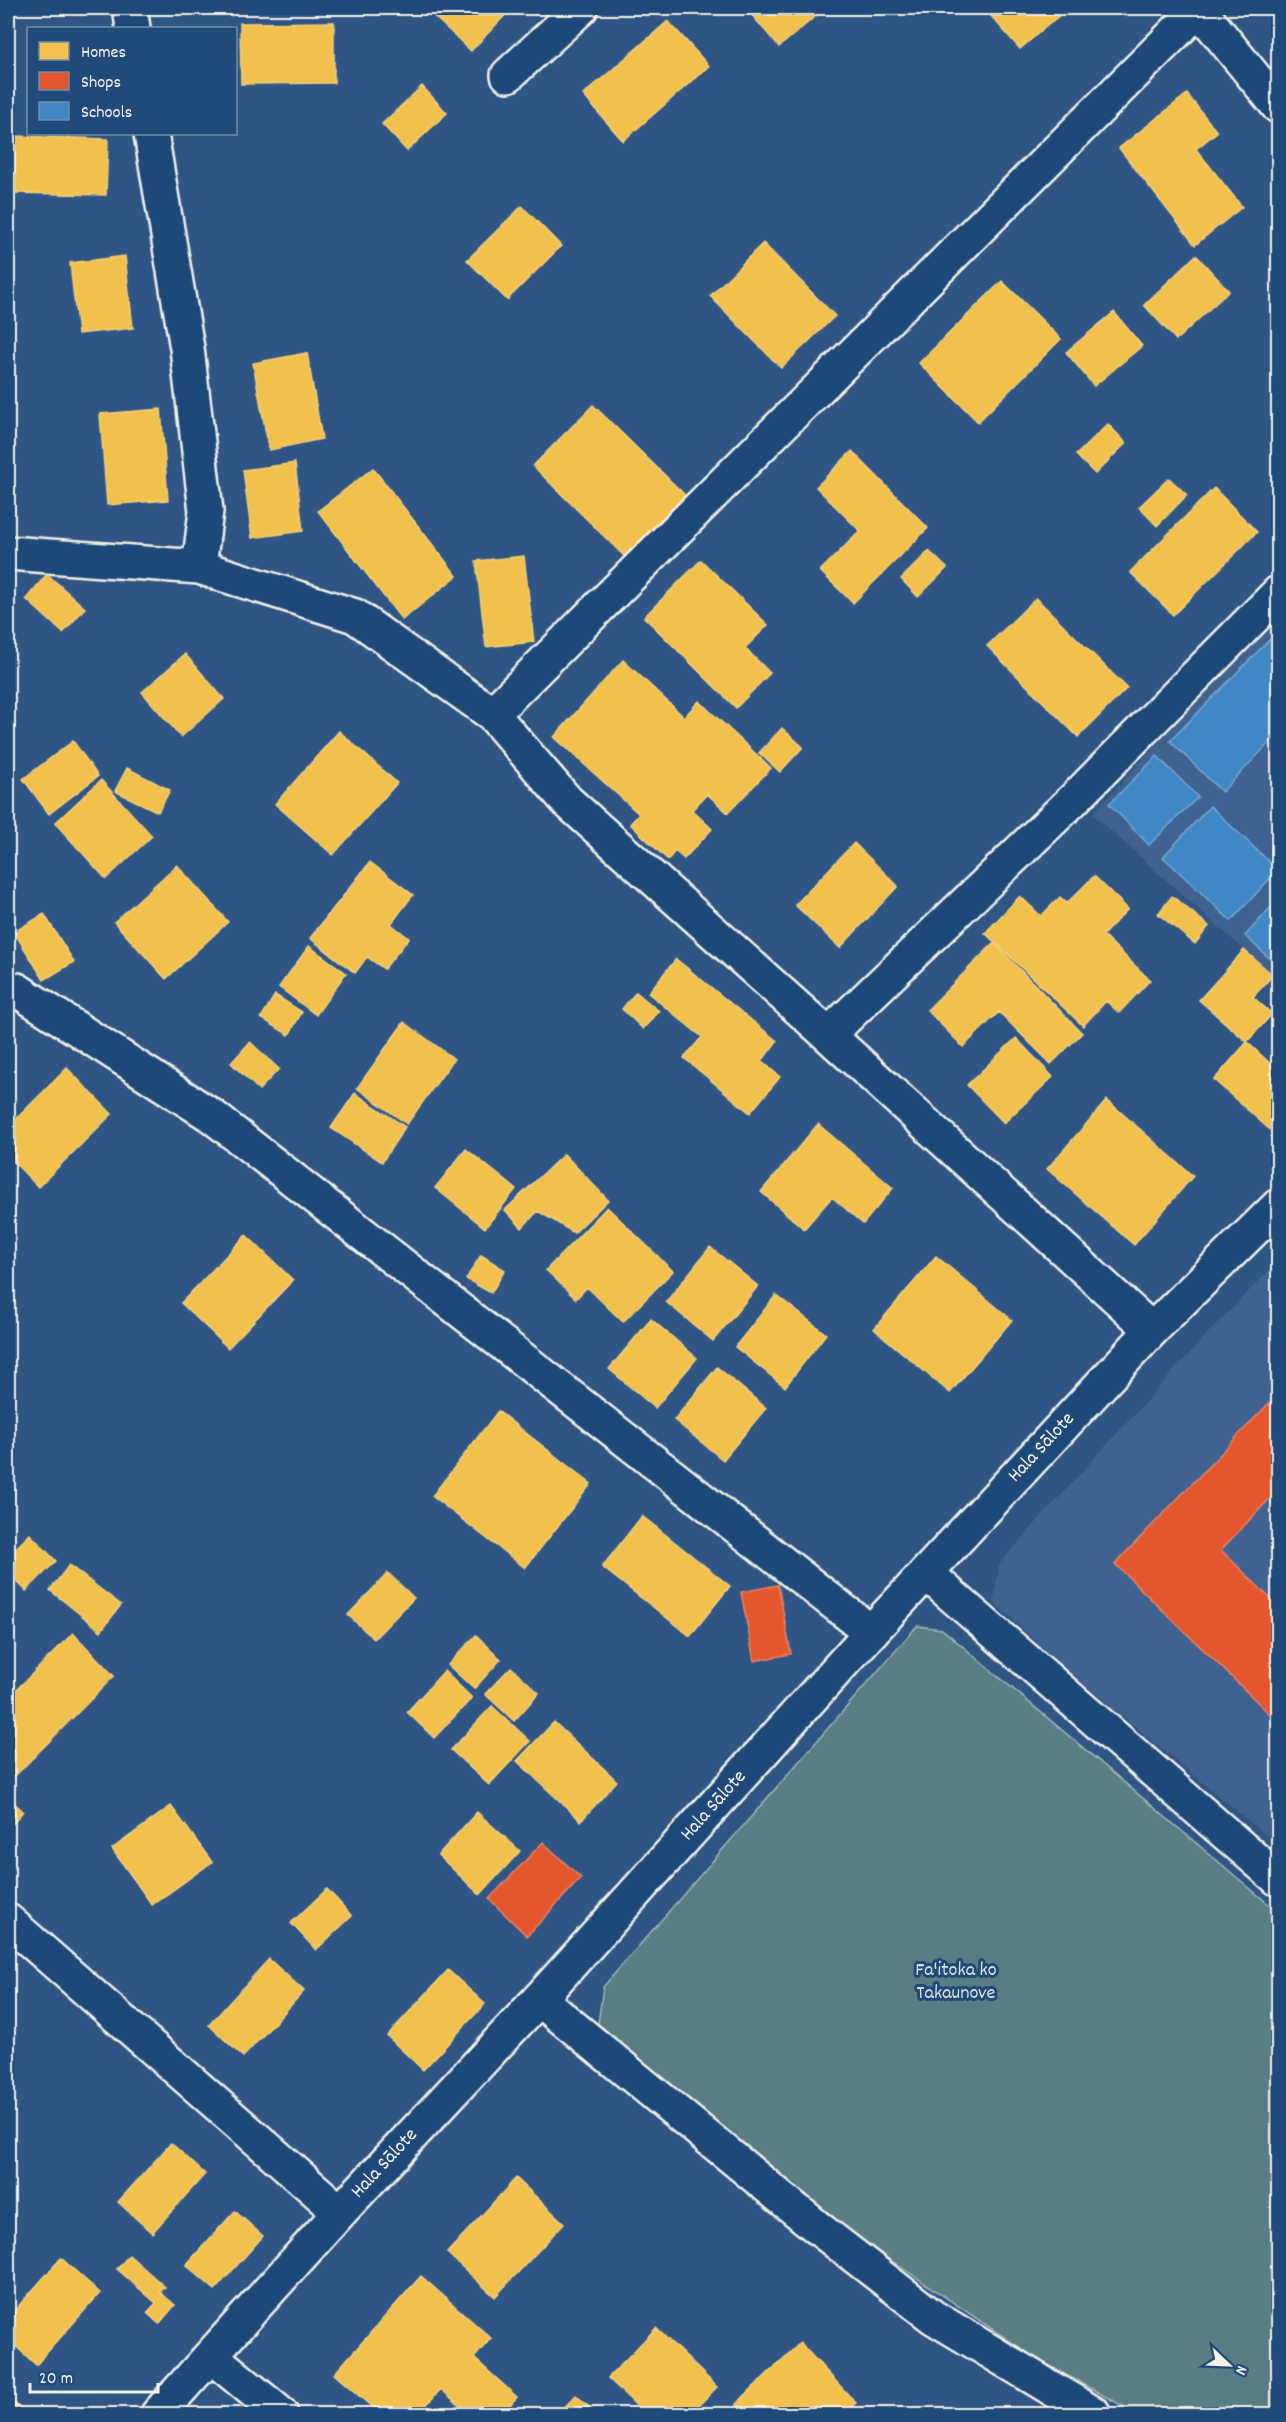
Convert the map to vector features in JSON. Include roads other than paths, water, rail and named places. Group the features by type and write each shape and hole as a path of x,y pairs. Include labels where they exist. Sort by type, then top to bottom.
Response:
{"street":[{"path":"130,8 133,27"},
{"path":"508,75 581,8"},
{"path":"492,714 1199,8 1278,106"},
{"path":"151,135 187,348 206,511 199,567"},
{"path":"8,553 199,567 355,616 492,714 567,801 1152,1330"},
{"path":"828,1035 1073,800 1278,593"},
{"path":"17,990 213,1116 871,1632"},
{"name":"Hala Sālote","path":"158,2415 340,2212 539,1999 871,1632 1152,1330 1278,1206"},
{"path":"926,1573 1278,1879"},
{"path":"8,1921 340,2212"},
{"path":"539,1999 818,2228 933,2317 1094,2415"},
{"path":"211,2356 281,2415"}],"park label":[{"name":"Fa'itoka ko Takaunove","path":"956,1982"}]}
